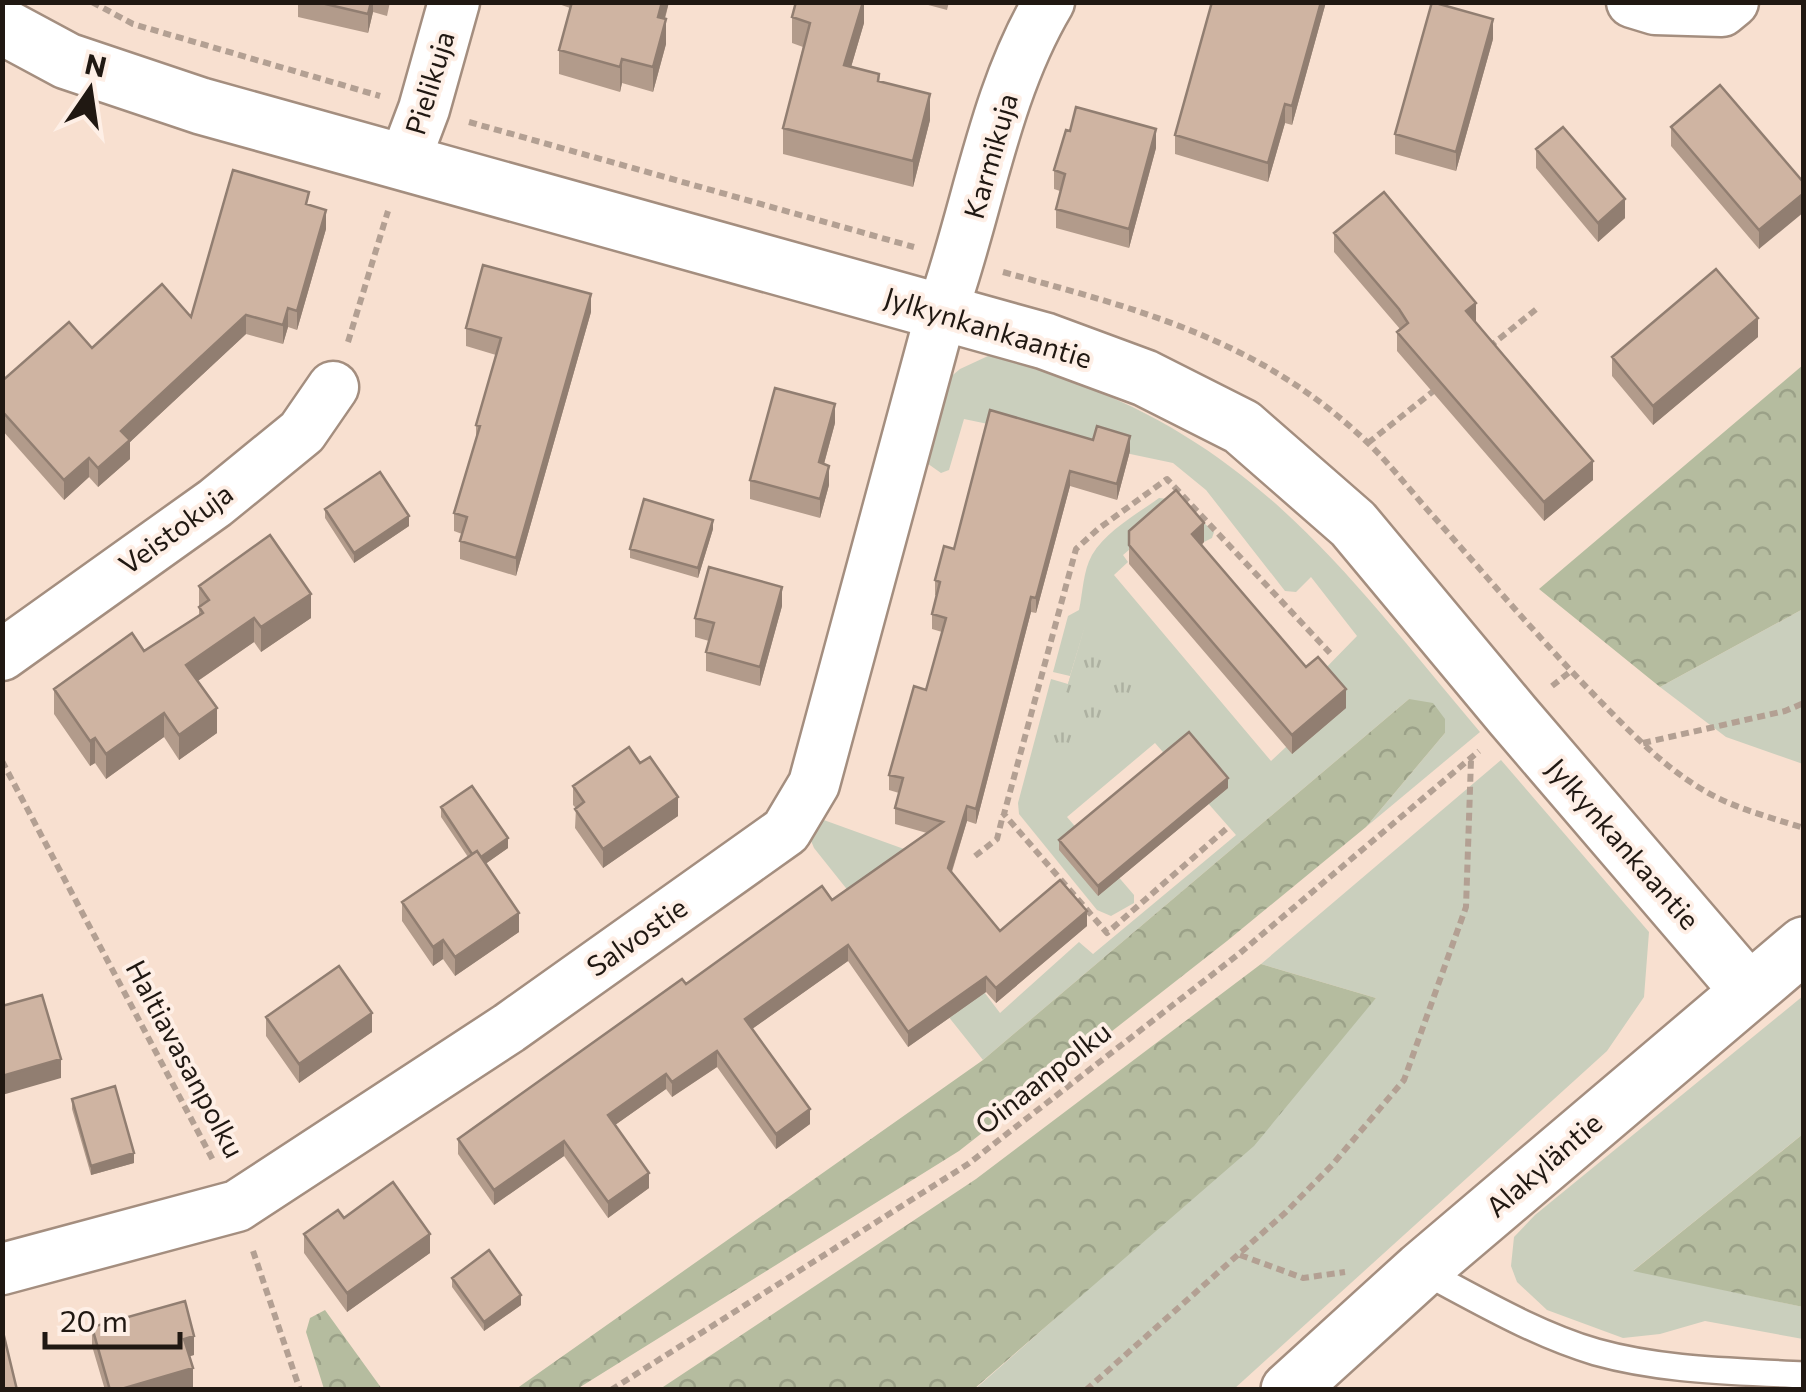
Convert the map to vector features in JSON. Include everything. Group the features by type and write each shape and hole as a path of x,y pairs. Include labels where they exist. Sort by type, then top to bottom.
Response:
{"street":[{"name":"Pielikuja","path":"404,162 424,109 454,2"},
{"name":"Karmikuja","path":"942,314 1009,88 1049,2"},
{"path":"1632,2 1655,9 1722,11 1733,2"},
{"name":"Jylkynkankaantie","path":"2,26 84,67 201,106 1045,341 1144,378 1242,426 1353,524 1748,990"},
{"name":"Salvostie","path":"2,1269 237,1206 508,1028 786,831 814,784 942,314"},
{"name":"Veistokuja","path":"2,655 215,502 302,432 333,387"},
{"name":"Alakyläntie","path":"1289,1390 1422,1270 1804,944"}],"lane":[{"path":"1422,1270 1531,1327 1596,1352 1665,1367 1804,1376"}],"path":[{"path":"333,387 404,162"},
{"path":"1477,357 1539,308"},
{"path":"1368,443 1446,382"},
{"path":"975,856 997,840 1076,548 1167,480 1330,653"},
{"path":"1571,672 1642,743 1680,774 1716,797 1804,828"},
{"path":"1642,743 1785,711 1804,703"},
{"name":"Oinaanpolku","path":"611,1390 968,1164 1240,952 1471,759 1466,907 1404,1080 1332,1165 1240,1254"},
{"name":"Haltiavasanpolku","path":"2,761 237,1206 300,1390"},
{"path":"1004,814 1107,933 1226,829"},
{"path":"1086,1390 1240,1254 1303,1278 1422,1270"}],"green space":[{"path":"988,356 1044,371 1142,412 1201,446 1254,485 1347,575 1480,732 1366,827 1445,733 1409,699 983,1060 814,848 807,831 821,819 904,849 920,907 1000,1013 1079,942 1093,954 1236,835 1155,743 1067,817 1134,895 1134,903 1111,916 1097,910 1019,814 1018,803 1051,679 1068,684 1086,623 1070,676 1053,672 1068,616 1079,610 1089,561 1105,538 1159,498 1179,500 1214,532 1204,542 1176,510 1123,555 1128,562 1114,575 1271,761 1286,747 1318,676 1357,636 1311,577 1296,592 1285,591 1206,490 1173,463 964,419 949,470 941,473 924,461 948,379"},
{"path":"1803,365 1803,609 1660,687 1539,589"},
{"path":"1803,609 1803,764 1726,737 1660,687"},
{"path":"1086,623 1148,682 1078,750 1050,745"},
{"path":"1409,699 1433,703 1445,719 1445,733 1366,827 959,1151 577,1389 516,1389 983,1060"},
{"path":"1501,760 1649,932 1644,997 1607,1051 1234,1389 974,1390 1077,1299 1376,998 1261,964"},
{"path":"1261,964 1376,998 1254,1146 974,1389 660,1389 976,1179"},
{"path":"1803,996 1803,1134 1634,1270 1803,1307 1803,1339 1705,1321 1660,1334 1623,1338 1547,1310 1517,1282 1511,1266 1514,1237 1535,1215"},
{"path":"1803,1134 1803,1307 1633,1271"},
{"path":"325,1310 382,1389 324,1389 306,1332 310,1318"}],"building":[{"path":"317,2 371,2 368,14"},
{"path":"572,2 662,2 658,17 666,19 653,67 622,59 620,67 559,50"},
{"path":"796,2 863,2 844,65 879,74 878,81 930,94 913,161 783,128 810,23 792,17"},
{"path":"1212,2 1321,2 1292,106 1285,104 1268,163 1175,135"},
{"path":"1432,2 1493,19 1456,152 1395,134"},
{"path":"1720,85 1804,183 1804,193 1759,230 1671,127"},
{"path":"1076,107 1156,129 1129,229 1056,209 1065,174 1054,170"},
{"path":"1563,127 1625,199 1598,223 1536,149"},
{"path":"233,170 309,192 306,204 326,210 297,311 288,308 283,325 246,315 121,431 130,440 98,468 89,458 64,480 2,411 2,381 69,322 92,348 162,284 191,317"},
{"path":"1384,192 1476,303 1466,311 1593,461 1544,502 1397,332 1408,323 1334,233"},
{"path":"483,265 591,294 516,558 460,541 467,517 454,513 501,338 466,328"},
{"path":"1716,269 1758,318 1653,406 1612,357"},
{"path":"775,388 835,404 819,462 829,466 820,499 750,480"},
{"path":"990,410 1093,440 1097,426 1130,436 1117,484 1070,471 1036,598 1031,597 976,809 967,806 948,868 1000,931 1060,880 1087,911 996,988 986,977 908,1032 848,945 745,1019 810,1109 776,1134 717,1051 672,1082 666,1074 608,1115 649,1173 608,1202 564,1141 494,1190 458,1139 682,979 686,984 822,886 832,900 943,822 895,808 903,778 889,775 914,686 926,690 946,618 932,614 940,582 935,580 944,546 954,549"},
{"path":"380,472 409,516 354,553 325,509"},
{"path":"1176,490 1204,523 1192,534 1306,667 1318,657 1346,689 1292,735 1129,545 1129,531"},
{"path":"644,499 713,520 698,568 630,549"},
{"path":"270,535 311,594 261,627 254,618 186,665 217,708 179,735 164,713 106,754 95,738 90,741 54,689 132,633 144,651 203,613 199,607 209,600 199,586"},
{"path":"709,567 782,587 760,667 706,652 714,623 695,618"},
{"path":"1189,732 1228,778 1098,886 1059,840"},
{"path":"629,747 640,763 650,757 678,797 603,849 575,809 584,802 573,786"},
{"path":"472,786 508,838 481,857 477,851 472,854 441,807"},
{"path":"477,851 519,913 455,957 443,940 433,947 402,902"},
{"path":"339,966 372,1013 299,1064 266,1017"},
{"path":"42,995 61,1059 2,1076 2,1006"},
{"path":"115,1086 134,1153 91,1166 72,1099"},
{"path":"393,1182 430,1234 347,1293 304,1234 338,1210 344,1218"},
{"path":"489,1250 521,1295 484,1322 452,1278"},
{"path":"185,1301 194,1336 184,1339 193,1368 110,1390 92,1327"},
{"path":"4,1336 17,1390 2,1390"}]}
